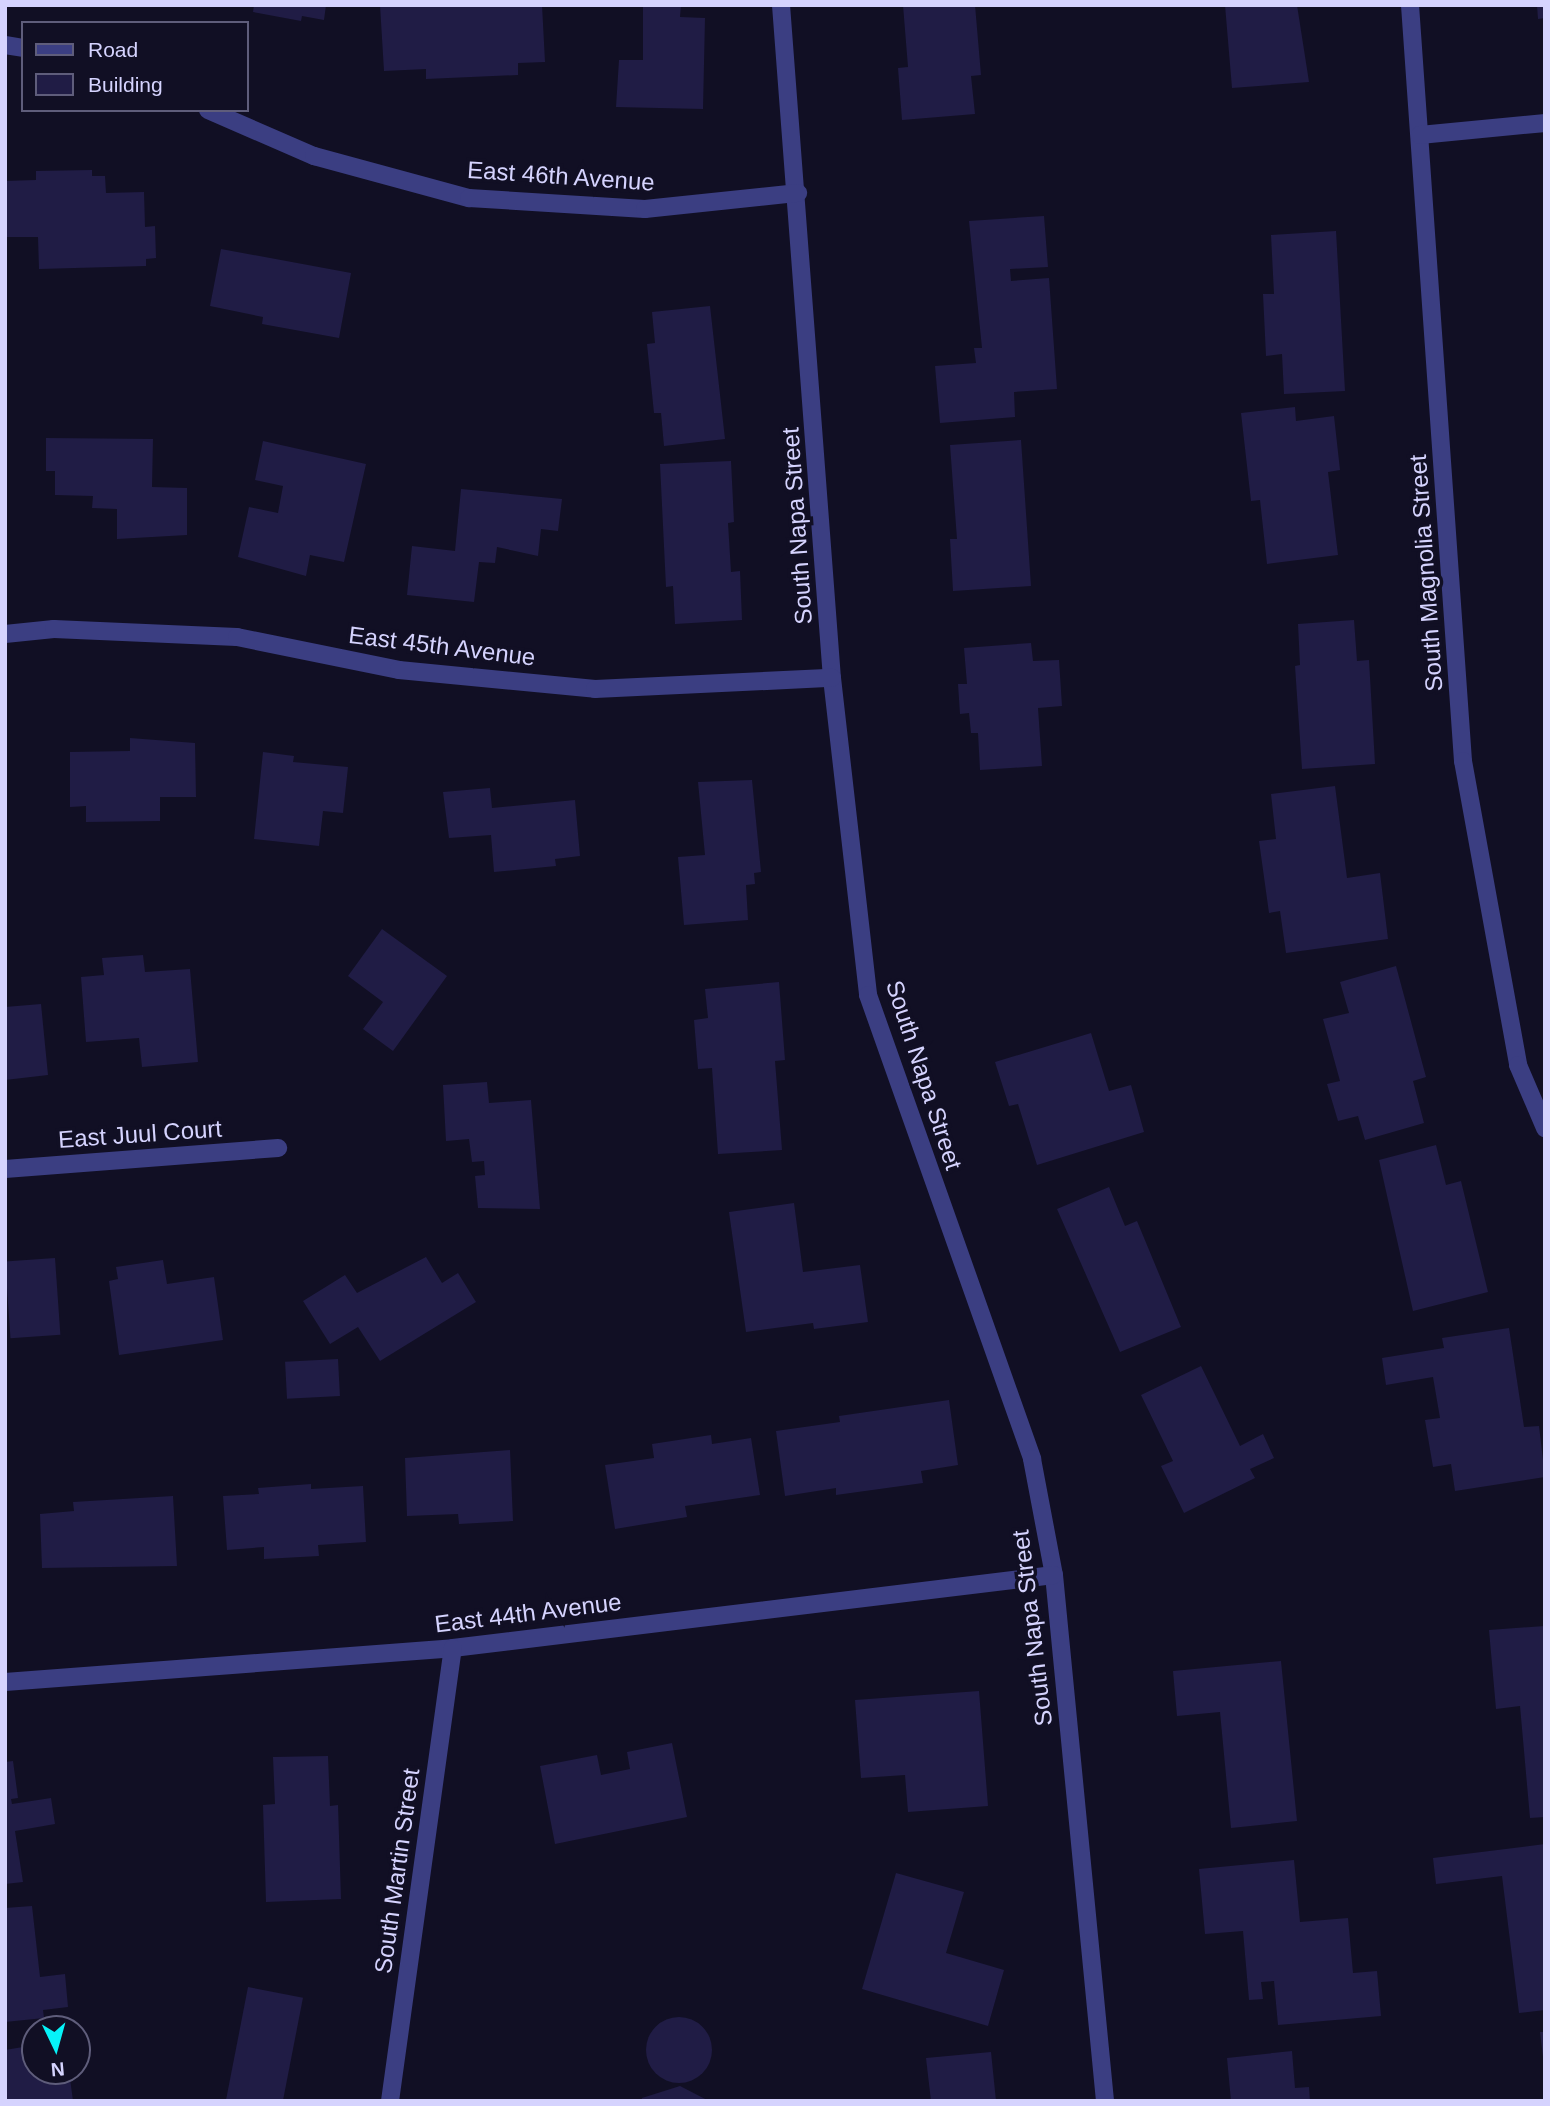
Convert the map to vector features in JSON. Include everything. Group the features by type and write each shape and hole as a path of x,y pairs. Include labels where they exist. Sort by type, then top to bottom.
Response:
{"street":[{"name":"South Napa Street","path":"781,5 798,193 832,678 868,995 1032,1459 1054,1575 1105,2101"},
{"name":"South Magnolia Street","path":"1410,5 1464,761 1518,1065 1545,1128"},
{"name":"East 46th Avenue","path":"213,112 314,156 469,198 645,209 798,193"},
{"path":"1420,135 1545,123"},
{"name":"East 45th Avenue","path":"5,634 54,629 237,637 399,670 596,689 832,678"},
{"name":"East Juul Court","path":"5,1169 278,1149"},
{"name":"East 44th Avenue","path":"5,1682 453,1648 1054,1575"},
{"name":"South Martin Street","path":"390,2101 453,1648"}],"building":[{"path":"254,5 326,5 324,20 302,16 301,21 253,12"},
{"path":"380,5 542,5 545,62 518,63 518,75 426,79 426,69 384,71"},
{"path":"643,5 681,5 680,17 705,18 703,109 616,107 619,60 643,60"},
{"path":"903,5 975,5 981,75 971,76 975,114 902,120 898,68 908,67"},
{"path":"1225,5 1297,5 1309,82 1232,88"},
{"path":"1537,5 1545,5 1545,18 1538,19"},
{"path":"92,170 92,176 105,176 106,193 144,192 145,227 155,226 156,258 146,259 146,266 39,269 38,237 6,237 5,181 36,180 36,171"},
{"path":"1044,216 1048,267 1010,269 1011,281 1049,278 1057,389 1014,392 1015,417 940,423 935,366 976,363 974,348 982,348 969,221"},
{"path":"1336,231 1345,391 1284,394 1282,354 1266,356 1263,294 1274,294 1271,235"},
{"path":"221,249 351,273 339,338 262,324 263,317 210,306"},
{"path":"710,306 725,439 664,446 661,413 654,413 647,344 655,343 652,312"},
{"path":"1295,407 1296,421 1334,416 1340,470 1328,472 1338,555 1267,564 1260,500 1251,501 1241,413"},
{"path":"46,438 153,439 152,487 187,488 187,535 117,539 117,509 92,508 93,496 55,495 55,471 46,471"},
{"path":"1021,440 1031,586 953,591 950,539 957,539 950,445"},
{"path":"263,441 366,464 344,562 310,555 306,576 238,557 249,507 278,513 283,486 255,480"},
{"path":"731,461 734,522 728,523 731,572 740,571 742,620 675,624 673,586 666,587 660,464"},
{"path":"461,489 562,499 558,531 541,529 538,556 497,547 495,563 479,562 474,602 407,595 412,546 455,551"},
{"path":"1354,620 1357,661 1369,660 1375,764 1302,769 1295,666 1300,665 1298,624"},
{"path":"1031,643 1033,661 1059,660 1062,706 1038,708 1042,766 980,770 978,733 971,733 969,713 960,714 958,684 967,684 964,648"},
{"path":"130,738 195,743 196,797 160,797 160,821 86,822 86,806 70,807 70,752 130,751"},
{"path":"263,752 294,756 293,762 348,767 343,813 323,811 319,846 254,839"},
{"path":"752,780 761,872 754,873 755,884 746,885 748,920 684,925 678,857 705,855 698,782"},
{"path":"1335,786 1347,878 1380,873 1388,939 1286,953 1280,911 1269,913 1259,841 1276,839 1271,794"},
{"path":"490,788 492,808 575,800 580,856 555,859 556,866 494,872 491,835 449,838 443,792"},
{"path":"382,929 447,976 393,1051 363,1029 383,1002 348,976"},
{"path":"143,955 145,972 190,969 198,1062 142,1067 139,1038 86,1042 81,977 104,975 102,958"},
{"path":"1396,966 1426,1077 1413,1081 1424,1123 1365,1140 1358,1116 1338,1121 1327,1084 1340,1081 1323,1019 1349,1013 1340,982"},
{"path":"779,982 785,1060 775,1061 782,1150 718,1154 712,1068 698,1069 694,1020 708,1018 705,989"},
{"path":"41,1004 48,1075 5,1080 5,1007"},
{"path":"1091,1033 1109,1091 1131,1085 1144,1132 1037,1165 1018,1104 1009,1106 995,1062"},
{"path":"487,1082 489,1103 531,1100 540,1209 478,1208 475,1176 485,1175 484,1161 472,1162 469,1139 446,1141 443,1085"},
{"path":"1436,1145 1446,1185 1461,1181 1488,1292 1413,1311 1379,1160"},
{"path":"1109,1187 1125,1226 1137,1221 1181,1327 1120,1352 1057,1209"},
{"path":"794,1203 803,1272 860,1265 868,1322 814,1329 813,1323 746,1332 729,1212"},
{"path":"426,1257 442,1283 458,1273 476,1302 380,1361 358,1327 330,1344 303,1301 345,1275 357,1293"},
{"path":"55,1258 60,1335 10,1338 5,1261"},
{"path":"163,1260 167,1284 214,1277 223,1340 119,1355 109,1281 118,1279 116,1267"},
{"path":"1509,1328 1524,1427 1539,1426 1545,1477 1455,1491 1451,1464 1433,1467 1425,1420 1440,1418 1433,1377 1386,1385 1382,1358 1444,1348 1442,1338"},
{"path":"338,1359 340,1396 287,1399 285,1362"},
{"path":"1201,1366 1240,1446 1263,1434 1274,1458 1250,1469 1255,1478 1184,1513 1161,1466 1173,1461 1141,1395"},
{"path":"949,1400 958,1465 921,1471 923,1483 836,1495 836,1488 785,1496 776,1431 840,1422 839,1416"},
{"path":"711,1435 712,1444 751,1438 760,1495 685,1506 687,1517 615,1529 605,1465 654,1458 652,1444"},
{"path":"510,1450 513,1521 459,1524 458,1514 407,1516 405,1458"},
{"path":"311,1484 311,1489 363,1486 366,1542 318,1545 319,1556 264,1559 264,1547 227,1550 223,1496 259,1494 258,1488"},
{"path":"173,1496 177,1566 42,1568 40,1514 74,1511 73,1502"},
{"path":"1545,1626 1545,1817 1530,1818 1520,1706 1496,1709 1489,1630"},
{"path":"1281,1661 1297,1821 1231,1828 1220,1712 1177,1716 1173,1671"},
{"path":"979,1691 988,1806 908,1812 905,1775 861,1778 855,1700"},
{"path":"672,1743 687,1817 555,1844 540,1766 597,1755 601,1775 630,1769 627,1752"},
{"path":"328,1756 330,1806 338,1805 341,1899 266,1902 263,1805 275,1804 273,1757"},
{"path":"13,1761 18,1798 11,1799 12,1804 51,1798 55,1824 15,1831 23,1882 5,1884 5,1762"},
{"path":"1545,1844 1545,2010 1519,2013 1502,1876 1436,1884 1433,1858"},
{"path":"1294,1860 1300,1922 1348,1918 1353,1973 1377,1971 1381,2016 1278,2025 1274,1981 1261,1982 1263,1999 1249,2000 1243,1931 1205,1934 1199,1869"},
{"path":"896,1873 964,1892 946,1953 1004,1970 988,2026 862,1989"},
{"path":"32,1906 40,1977 65,1974 68,2007 43,2010 44,2015 21,2015 21,2020 5,2022 5,1908"},
{"path":"248,1987 303,1998 283,2101 226,2101"},
{"path":"679,2017 702,2027 712,2050 702,2073 679,2083 656,2073 646,2050 656,2027"},
{"path":"1540,2032 1545,2032 1545,2057 1543,2057"},
{"path":"21,2047 21,2085 71,2085 73,2101 7,2101 5,2050"},
{"path":"1292,2051 1295,2088 1309,2087 1310,2101 1231,2101 1227,2058"},
{"path":"991,2052 996,2101 931,2101 926,2058"},
{"path":"680,2086 709,2101 641,2101 642,2098"}]}
